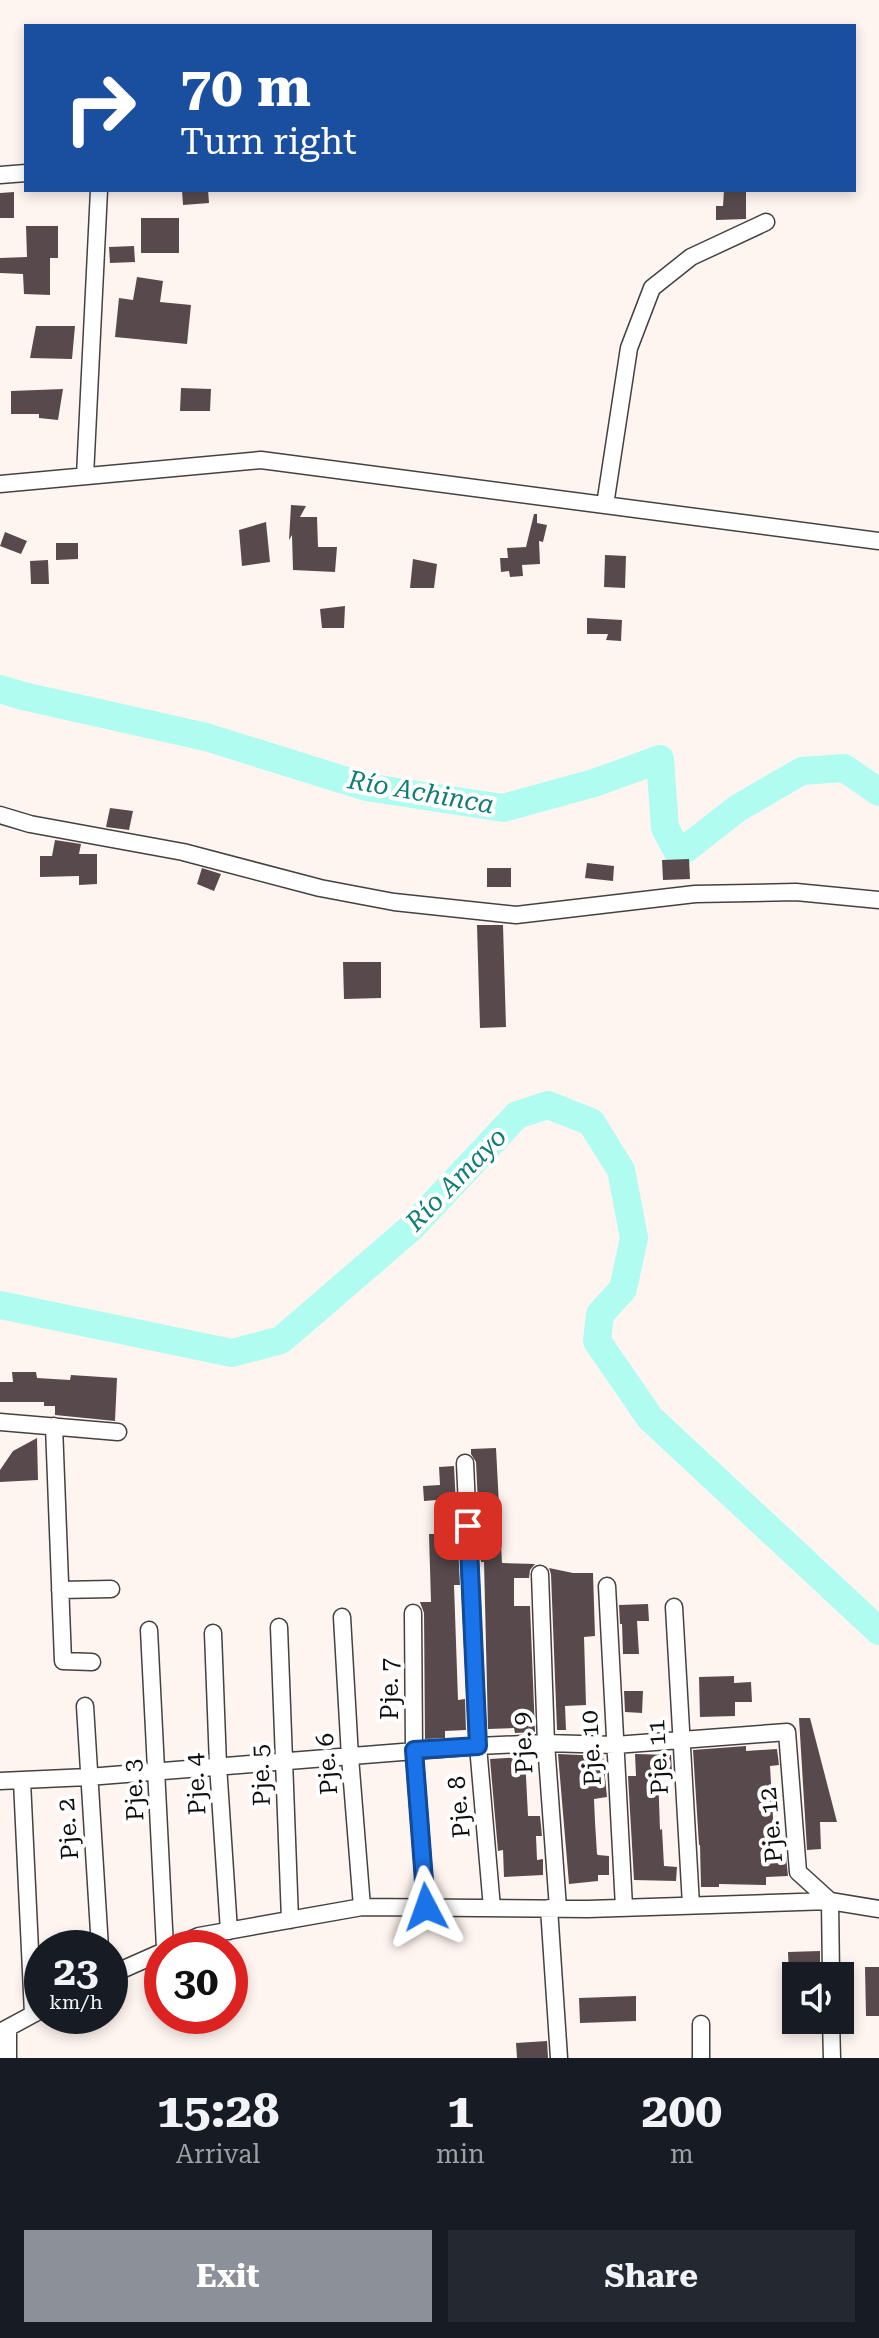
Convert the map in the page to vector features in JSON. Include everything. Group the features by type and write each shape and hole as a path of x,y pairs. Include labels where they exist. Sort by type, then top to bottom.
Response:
{"street":[{"path":"0,175 24,173"},
{"path":"85,476 99,192"},
{"path":"605,505 629,348 652,288 691,257 766,222"},
{"path":"0,484 261,460 879,541"},
{"path":"0,815 30,824 183,852 320,888 394,902 516,915 695,894 796,892 879,900"},
{"path":"0,1422 118,1432"},
{"path":"54,1426 63,1661 92,1662"},
{"name":"Pje. 8","path":"465,1463 478,1746 492,1908"},
{"name":"Pje. 9","path":"540,1574 559,2058"},
{"name":"Pje. 10","path":"607,1586 624,1907"},
{"path":"60,1590 111,1589"},
{"name":"Pje. 11","path":"674,1607 691,1905"},
{"name":"Pje. 7","path":"413,1613 414,1750 426,1907"},
{"name":"Pje. 6","path":"342,1617 362,1907"},
{"name":"Pje. 5","path":"279,1627 290,1920"},
{"name":"Pje. 3","path":"149,1630 163,1930"},
{"name":"Pje. 4","path":"213,1633 229,1930"},
{"name":"Pje. 2","path":"85,1706 99,1930"},
{"name":"Pje. 12","path":"681,1741 787,1732 798,1872 830,1901"},
{"path":"0,1781 88,1777 478,1746 681,1741"},
{"path":"22,1781 32,1930"},
{"path":"830,1901 831,1962"},
{"path":"235,1930 362,1907 554,1908 830,1901 879,1909"},
{"path":"8,2058 4,2030 24,2019"},
{"path":"701,2024 701,2058"},
{"path":"831,2034 832,2058"}],"building":[{"path":"14,192 14,218 0,218 0,193"},
{"path":"182,192 208,192 209,203 183,205"},
{"path":"724,192 746,192 746,219 716,220 716,206 723,206"},
{"path":"141,218 179,218 179,253 141,253"},
{"path":"26,226 58,226 58,258 50,258 50,295 24,294 23,274 0,273 0,258 27,257"},
{"path":"134,246 135,262 110,263 109,247"},
{"path":"137,277 163,281 160,302 191,305 187,344 115,337 119,298 133,300"},
{"path":"36,326 75,326 72,359 30,358"},
{"path":"181,388 211,389 210,411 180,411"},
{"path":"63,389 58,420 39,418 39,414 11,414 11,391"},
{"path":"291,505 306,506 300,517 317,517 318,547 337,547 335,572 293,570 292,535 289,540"},
{"path":"534,514 537,514 537,523 547,525 543,542 539,541 540,564 522,565 523,576 510,577 509,571 501,572 500,558 508,558 507,548 526,547"},
{"path":"266,522 270,562 242,566 239,530"},
{"path":"5,532 27,541 21,554 0,546"},
{"path":"56,543 78,543 78,559 56,560"},
{"path":"605,555 626,556 625,588 604,587"},
{"path":"413,559 437,564 434,588 410,588"},
{"path":"48,560 49,584 31,584 30,561"},
{"path":"345,606 344,628 322,628 320,609"},
{"path":"587,618 622,620 621,641 606,640 608,634 587,634"},
{"path":"110,808 133,811 129,830 106,827"},
{"path":"55,840 81,844 79,854 97,854 97,884 79,885 79,876 40,877 40,856 52,856"},
{"path":"689,859 690,879 663,880 662,860"},
{"path":"587,863 614,866 613,881 585,878"},
{"path":"202,868 221,874 214,891 197,884"},
{"path":"487,868 511,868 511,887 487,887"},
{"path":"477,925 503,925 506,1027 480,1028"},
{"path":"343,962 381,962 381,998 344,999"},
{"path":"12,1372 36,1372 37,1378 70,1380 71,1375 117,1378 115,1421 55,1415 55,1406 44,1406 44,1402 0,1402 0,1382 13,1382"},
{"path":"37,1438 38,1480 0,1482 0,1470 13,1451"},
{"path":"496,1448 502,1563 535,1564 529,1578 514,1578 514,1606 530,1606 535,1732 515,1733 514,1728 488,1729 484,1562 481,1562 479,1529 481,1504 478,1504 476,1462 471,1449"},
{"path":"454,1466 460,1585 454,1585 458,1700 465,1699 466,1730 445,1731 445,1738 425,1739 424,1613 420,1602 431,1602 429,1534 438,1534 437,1500 424,1501 423,1486 440,1485 439,1467"},
{"path":"549,1568 593,1573 595,1636 584,1637 586,1705 565,1706 566,1730 557,1730"},
{"path":"648,1604 649,1621 637,1621 639,1654 623,1654 619,1605"},
{"path":"734,1676 734,1683 751,1682 752,1702 735,1702 735,1716 700,1717 699,1677"},
{"path":"624,1691 643,1691 642,1713 625,1712"},
{"path":"799,1718 810,1718 837,1822 820,1822 821,1849 807,1850"},
{"path":"746,1746 746,1751 777,1749 779,1765 770,1766 774,1835 765,1835 765,1858 786,1857 788,1876 766,1877 766,1885 719,1884 719,1887 701,1887 693,1750"},
{"path":"558,1754 603,1756 607,1797 594,1799 595,1822 597,1854 609,1856 609,1875 598,1875 598,1881 569,1884"},
{"path":"635,1754 671,1755 672,1772 658,1772 660,1830 664,1866 677,1867 676,1881 634,1880 628,1776 636,1776"},
{"path":"525,1757 528,1816 540,1816 542,1836 536,1836 537,1860 543,1859 543,1875 504,1877 503,1850 498,1851 490,1759"},
{"path":"820,1951 820,1962 788,1962 788,1952"},
{"path":"865,1967 879,1967 879,2016 866,2016"},
{"path":"636,1996 636,2021 580,2023 579,1998"},
{"path":"547,2041 548,2058 517,2058 516,2043"}],"waterway":[{"name":"Río Achinca","path":"0,689 206,737 366,787 503,808 594,783 660,759 665,828 679,854 738,808 802,771 844,768 879,792"},
{"name":"Río Amayo","path":"0,1305 232,1353 281,1340 411,1228 517,1115 548,1105 591,1122 621,1170 634,1238 623,1289 600,1314 597,1341 650,1418 879,1631"}],"route":[{"path":"426,1907 414,1750 478,1746 468,1526"}]}
